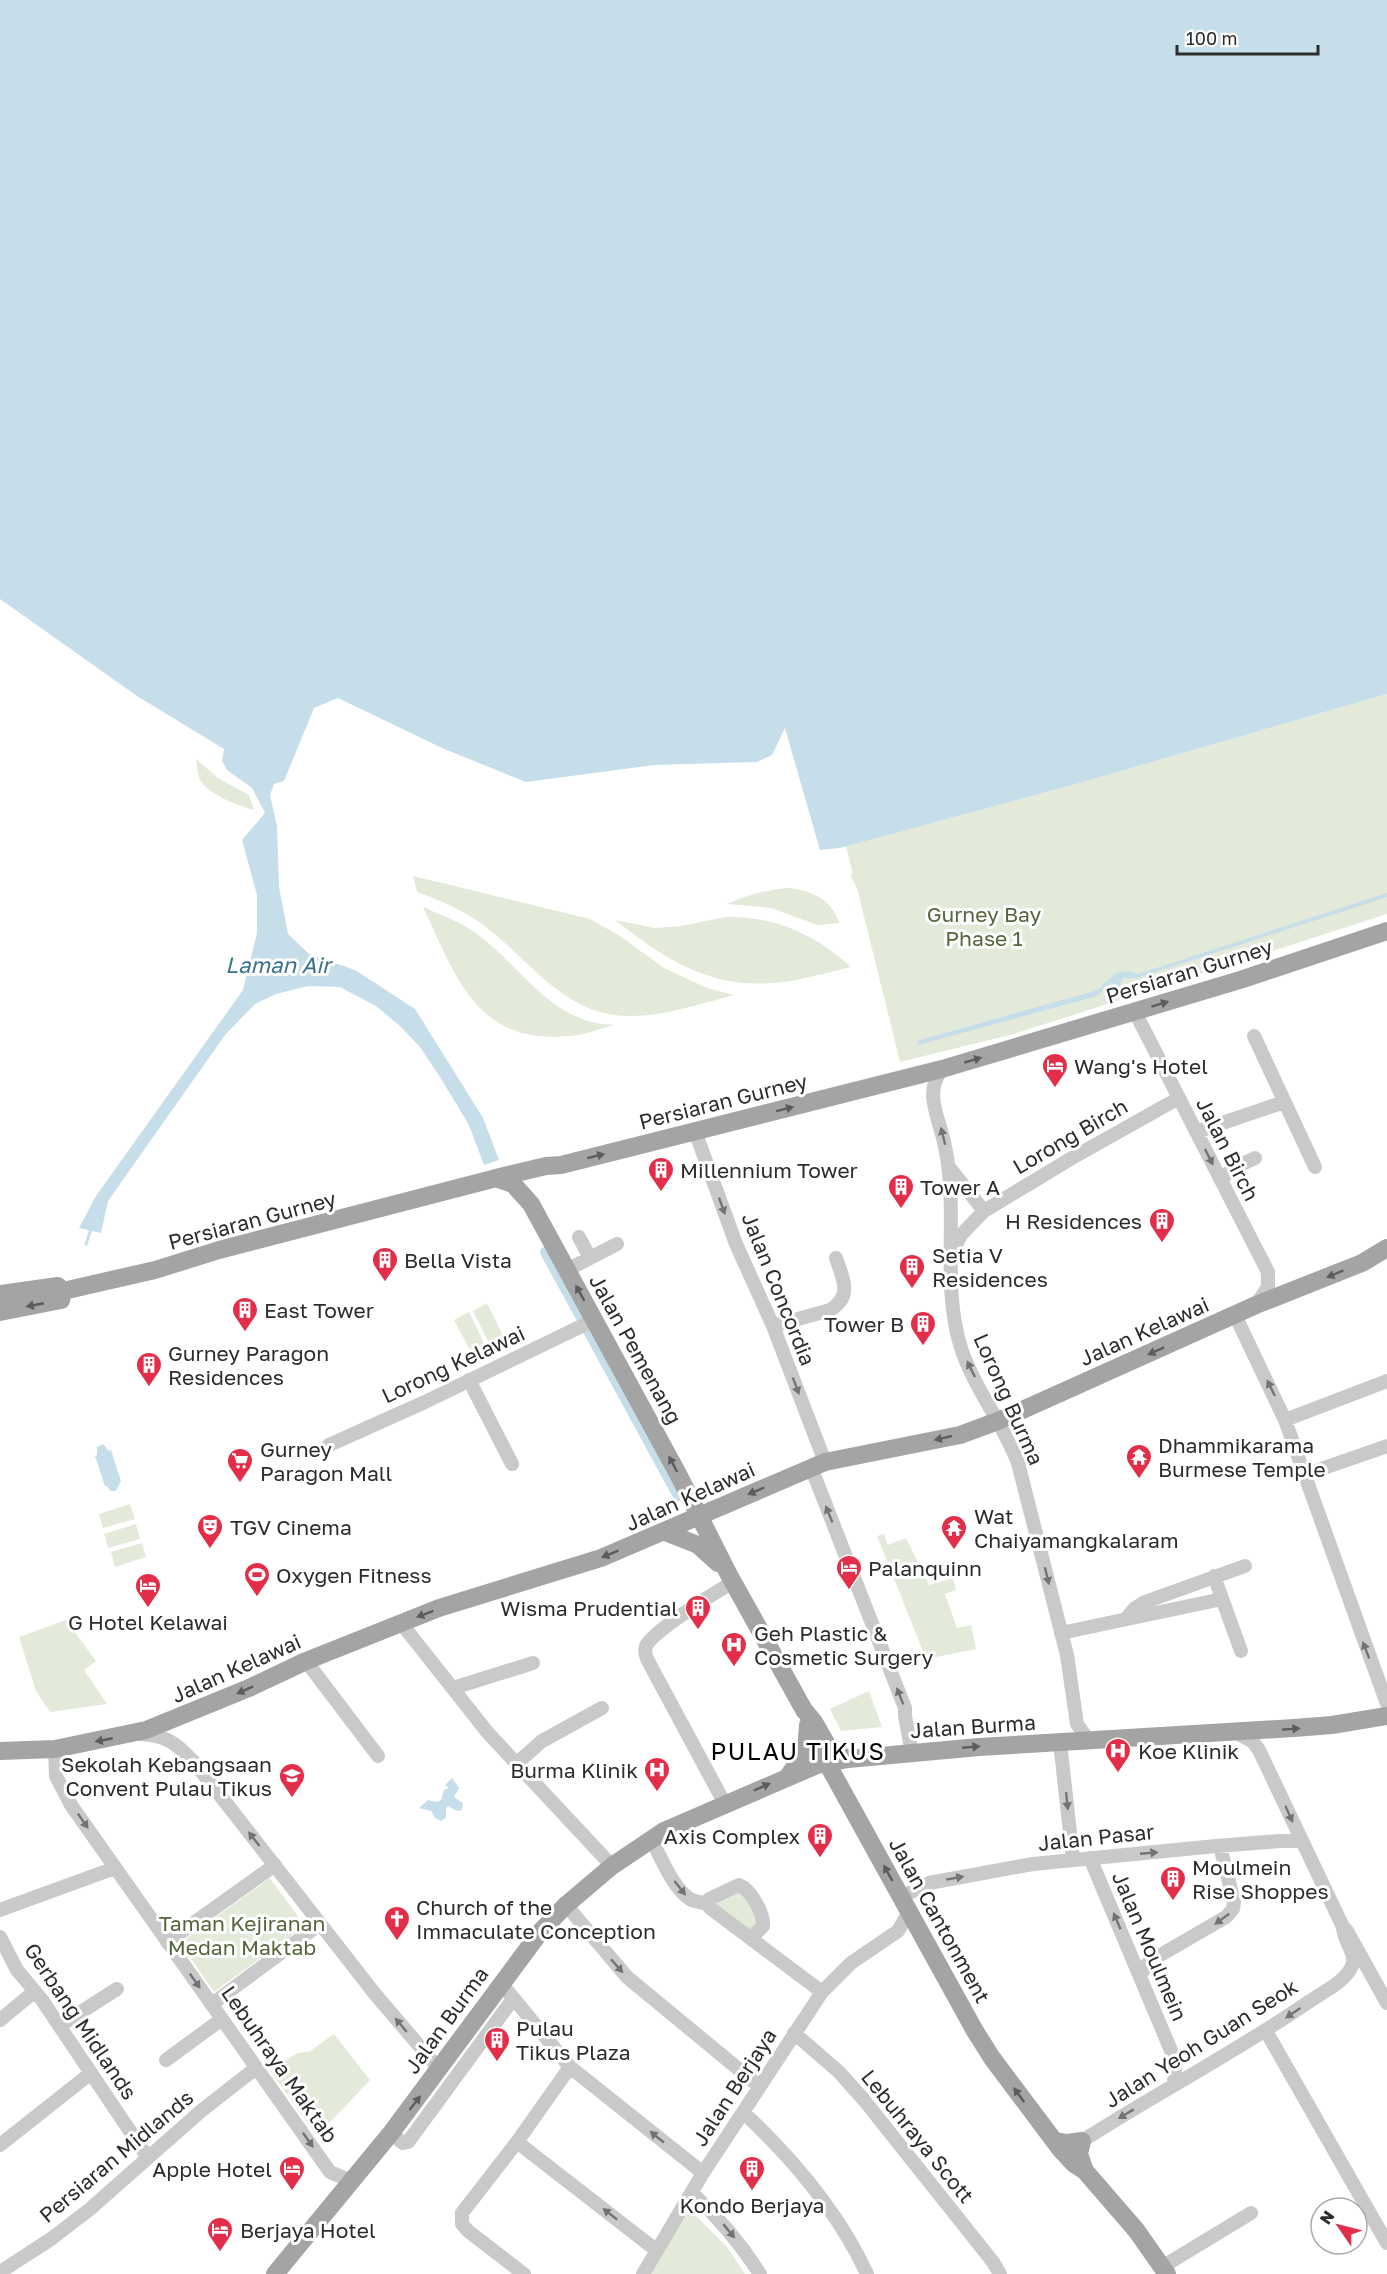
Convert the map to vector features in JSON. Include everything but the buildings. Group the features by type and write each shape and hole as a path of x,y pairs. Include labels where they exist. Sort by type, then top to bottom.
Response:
{"main road":[{"name":"Persiaran Gurney","path":"63,1291 145,1273 219,1250 546,1166 561,1165 942,1069 1240,980 1387,931"},
{"path":"531,1204 531,1189 534,1182 541,1174 561,1165"},
{"name":"Jalan Pemenang","path":"498,1179 518,1188 531,1204 567,1270 587,1324 699,1516"},
{"name":"Jalan Kelawai","path":"0,1751 55,1749 135,1734 401,1623 471,1598 565,1570 664,1532 818,1465 960,1435 998,1421 1256,1305 1362,1263 1387,1248"},
{"name":"Persiaran Gurney","path":"0,1294 58,1287 63,1291"},
{"name":"Persiaran Gurney","path":"0,1312 60,1300 63,1291"},
{"name":"Jalan Cantonment","path":"699,1516 806,1718 826,1762 924,1941 992,2058 1074,2164 1085,2171 1136,2230 1165,2270"},
{"path":"664,1532 698,1545 730,1578"},
{"name":"Jalan Burma","path":"275,2274 391,2133 528,1946 566,1905 612,1866 651,1839 788,1776 826,1762 1060,1742 1332,1725 1387,1716"},
{"path":"788,1776 806,1751 806,1718"},
{"name":"Jalan Cantonment","path":"806,1718 814,1722 830,1750 848,1759"},
{"path":"1056,2141 1067,2143 1082,2141 1079,2154 1085,2171"}],"street":[{"name":"Jalan Birch","path":"1135,1012 1268,1272 1268,1287 1256,1305"},
{"path":"1254,1036 1315,1167"},
{"name":"Lorong Burma","path":"942,1069 934,1078 932,1092 949,1167 953,1310 962,1350 1009,1440 1020,1470 1061,1633 1077,1724 1089,1741"},
{"name":"Lorong Birch","path":"950,1257 961,1235 984,1211 1071,1158 1179,1098"},
{"path":"1197,1132 1284,1102"},
{"name":"Jalan Concordia","path":"695,1131 736,1244 773,1326 818,1465 905,1708 912,1753"},
{"path":"1220,1179 1238,1166 1255,1158"},
{"path":"949,1167 984,1211"},
{"path":"579,1237 590,1258"},
{"path":"567,1270 617,1244"},
{"path":"773,1326 830,1310 838,1305 842,1300 844,1285 836,1258"},
{"path":"1235,1315 1285,1420 1387,1704"},
{"name":"Lorong Kelawai","path":"329,1445 587,1324"},
{"path":"469,1380 512,1464"},
{"path":"1285,1420 1387,1381"},
{"path":"1304,1475 1387,1446"},
{"path":"1126,1619 1134,1609 1145,1602 1245,1566"},
{"path":"1214,1576 1240,1651"},
{"path":"725,1804 645,1652 650,1641 730,1578"},
{"path":"1061,1633 1222,1599"},
{"path":"401,1623 488,1733 612,1866"},
{"path":"306,1661 378,1756"},
{"path":"453,1688 533,1663"},
{"path":"517,1762 542,1741 602,1708"},
{"path":"1235,1732 1253,1743 1259,1750 1342,1927 1353,1957 1351,1968 1341,1980"},
{"path":"135,1734 166,1738 183,1751 399,2024 439,2069"},
{"path":"1060,1742 1073,1860"},
{"name":"Lebuhraya Maktab","path":"55,1749 56,1776 60,1786 115,1868 330,2172 351,2181"},
{"path":"651,1839 659,1853 660,1861 685,1895 691,1900 708,1904 710,1908 822,1992"},
{"name":"Jalan Pasar","path":"905,1904 929,1882 1033,1864 1220,1846 1301,1841"},
{"path":"1140,1975 1149,1962 1156,1957 1226,1917 1233,1909 1234,1902 1220,1846"},
{"name":"Jalan Moulmein","path":"1090,1858 1175,2060 1174,2085"},
{"path":"167,1942 275,1865"},
{"path":"0,1910 115,1868"},
{"path":"708,1904 709,1899 731,1887 739,1885 745,1887 764,1918 763,1926 750,1938"},
{"name":"Jalan Berjaya","path":"643,2274 703,2173 822,1992 850,1963 884,1942 903,1926 905,1904"},
{"path":"566,1905 627,1977 759,2086"},
{"path":"212,2004 320,1924"},
{"path":"1342,1927 1347,1931 1384,1998"},
{"name":"Jalan Berjaya","path":"884,1942 908,1936 924,1941"},
{"name":"Gerbang Midlands","path":"0,1937 17,1970 35,1991 148,2158"},
{"path":"1131,1954 1141,1960 1156,1957"},
{"path":"1341,1980 1358,1975 1384,1998"},
{"name":"Jalan Yeoh Guan Seok","path":"1082,2141 1266,2031 1341,1980"},
{"path":"501,1983 570,2067 703,2173"},
{"path":"59,2026 117,1989"},
{"path":"0,2020 35,1991"},
{"path":"391,2133 403,2143 408,2142 513,1999"},
{"path":"166,2060 222,2019"},
{"path":"1266,2031 1387,2243"},
{"name":"Lebuhraya Scott","path":"794,2033 839,2072 864,2100 993,2262 1000,2274"},
{"name":"Persiaran Midlands","path":"0,2272 42,2245 90,2209 201,2111 256,2067"},
{"path":"524,2274 468,2231 462,2221 464,2210 517,2142 570,2067"},
{"path":"0,2145 91,2073"},
{"path":"743,2112 764,2131 809,2183 853,2247 867,2274"},
{"path":"517,2142 656,2250"},
{"path":"506,2155 516,2151 529,2151"},
{"path":"692,2193 730,2233 760,2274"},
{"path":"1165,2270 1251,2213"}],"green space":[{"name":"Gurney Bay Phase 1","path":"1387,694 1387,914 1014,1034 900,1062 857,888 850,875 853,874 846,846 1069,786"},
{"path":"196,759 218,778 249,795 254,810 232,802 208,789 199,778"},
{"path":"413,876 590,919 620,936 664,968 707,988 734,995 681,1009 640,1016 604,1013 585,1006 550,984 478,921 453,907 417,892"},
{"path":"787,888 812,893 819,897 831,908 839,923 817,925 771,908 727,904 756,893"},
{"path":"423,907 458,922 477,934 539,992 567,1012 582,1019 614,1025 569,1036 537,1036 512,1029 491,1017 473,1001 459,981"},
{"path":"726,917 761,920 793,929 823,945 851,967 783,982 758,984 734,982 692,970 654,948 615,920 655,928 681,926"},
{"path":"487,1303 503,1336 489,1343 473,1311"},
{"path":"469,1312 485,1345 471,1352 454,1320"},
{"path":"130,1504 135,1519 103,1528 99,1514"},
{"path":"136,1524 140,1539 108,1548 104,1534"},
{"path":"884,1534 888,1545 906,1538 929,1585 953,1578 956,1590 945,1594 957,1628 971,1625 976,1649 926,1659 877,1536"},
{"path":"142,1543 146,1557 115,1567 111,1552"},
{"path":"66,1620 96,1661 84,1670 107,1704 50,1712 36,1691 19,1637"},
{"path":"869,1691 882,1727 841,1731 830,1709"},
{"name":"Taman Kejiranan Medan Maktab","path":"270,1878 305,1926 214,1992 180,1943"},
{"path":"738,1888 759,1917 753,1931 716,1908 714,1901"},
{"path":"334,2034 370,2080 317,2136 271,2072 289,2058 299,2053 309,2052"},
{"path":"690,2210 727,2247 745,2274 648,2274"}],"water":[{"name":"Laman Air","path":"0,0 1387,0 1387,694 1069,786 840,848 820,850 785,728 772,755 757,762 654,765 526,782 442,748 338,698 314,708 284,781 274,784 270,795 277,826 279,887 288,934 309,954 355,970 415,1009 483,1118 499,1160 484,1165 469,1125 440,1077 420,1047 400,1026 376,1006 340,987 308,986 276,994 255,1004 225,1035 108,1201 101,1233 79,1228 96,1196 243,990 257,933 257,895 242,840 265,813 252,788 227,770 222,761 224,749 137,696 0,599"},
{"path":"1387,893 1387,897 1137,978 1123,978 1120,986 1114,989 1114,983 1111,983 1097,996 918,1045 917,1041 1098,990 1119,972 1138,974"},
{"path":"103,1444 109,1451 111,1450 121,1481 116,1491 110,1491 105,1486 95,1456 97,1447"},
{"path":"452,1778 459,1788 454,1797 463,1803 462,1810 457,1811 448,1806 446,1818 441,1821 435,1818 431,1811 419,1808 428,1800 440,1801 444,1790 449,1788 445,1785"}],"waterway":[{"path":"86,1244 91,1229"},
{"path":"545,1252 678,1496"}],"place":[{"name":"Wang's Hotel","path":"1055,1089"},
{"name":"Millennium Tower","path":"661,1193"},
{"name":"Tower A","path":"901,1210"},
{"name":"H Residences","path":"1162,1244"},
{"name":"Bella Vista","path":"385,1283"},
{"name":"Setia V Residences","path":"912,1290"},
{"name":"East Tower","path":"245,1333"},
{"name":"Tower B","path":"923,1347"},
{"name":"Gurney Paragon Residences","path":"149,1388"},
{"name":"Dhammikarama Burmese Temple","path":"1139,1480"},
{"name":"Gurney Paragon Mall","path":"240,1484"},
{"name":"TGV Cinema","path":"210,1550"},
{"name":"Wat Chaiyamangkalaram","path":"954,1551"},
{"name":"Palanquinn","path":"849,1591"},
{"name":"Oxygen Fitness","path":"257,1598"},
{"name":"G Hotel Kelawai","path":"148,1609"},
{"name":"Wisma Prudential","path":"698,1631"},
{"name":"Geh Plastic & Cosmetic Surgery","path":"734,1668"},
{"name":"Koe Klinik","path":"1118,1774"},
{"name":"Burma Klinik","path":"657,1793"},
{"name":"Sekolah Kebangsaan Convent Pulau Tikus","path":"292,1799"},
{"name":"Axis Complex","path":"820,1859"},
{"name":"Moulmein Rise Shoppes","path":"1173,1902"},
{"name":"Church of the Immaculate Conception","path":"397,1942"},
{"name":"Pulau Tikus Plaza","path":"497,2063"},
{"name":"Apple Hotel","path":"292,2192"},
{"name":"Kondo Berjaya","path":"752,2192"},
{"name":"Berjaya Hotel","path":"220,2253"}],"district":[{"name":"PULAU TIKUS","path":"798,1750"}]}
